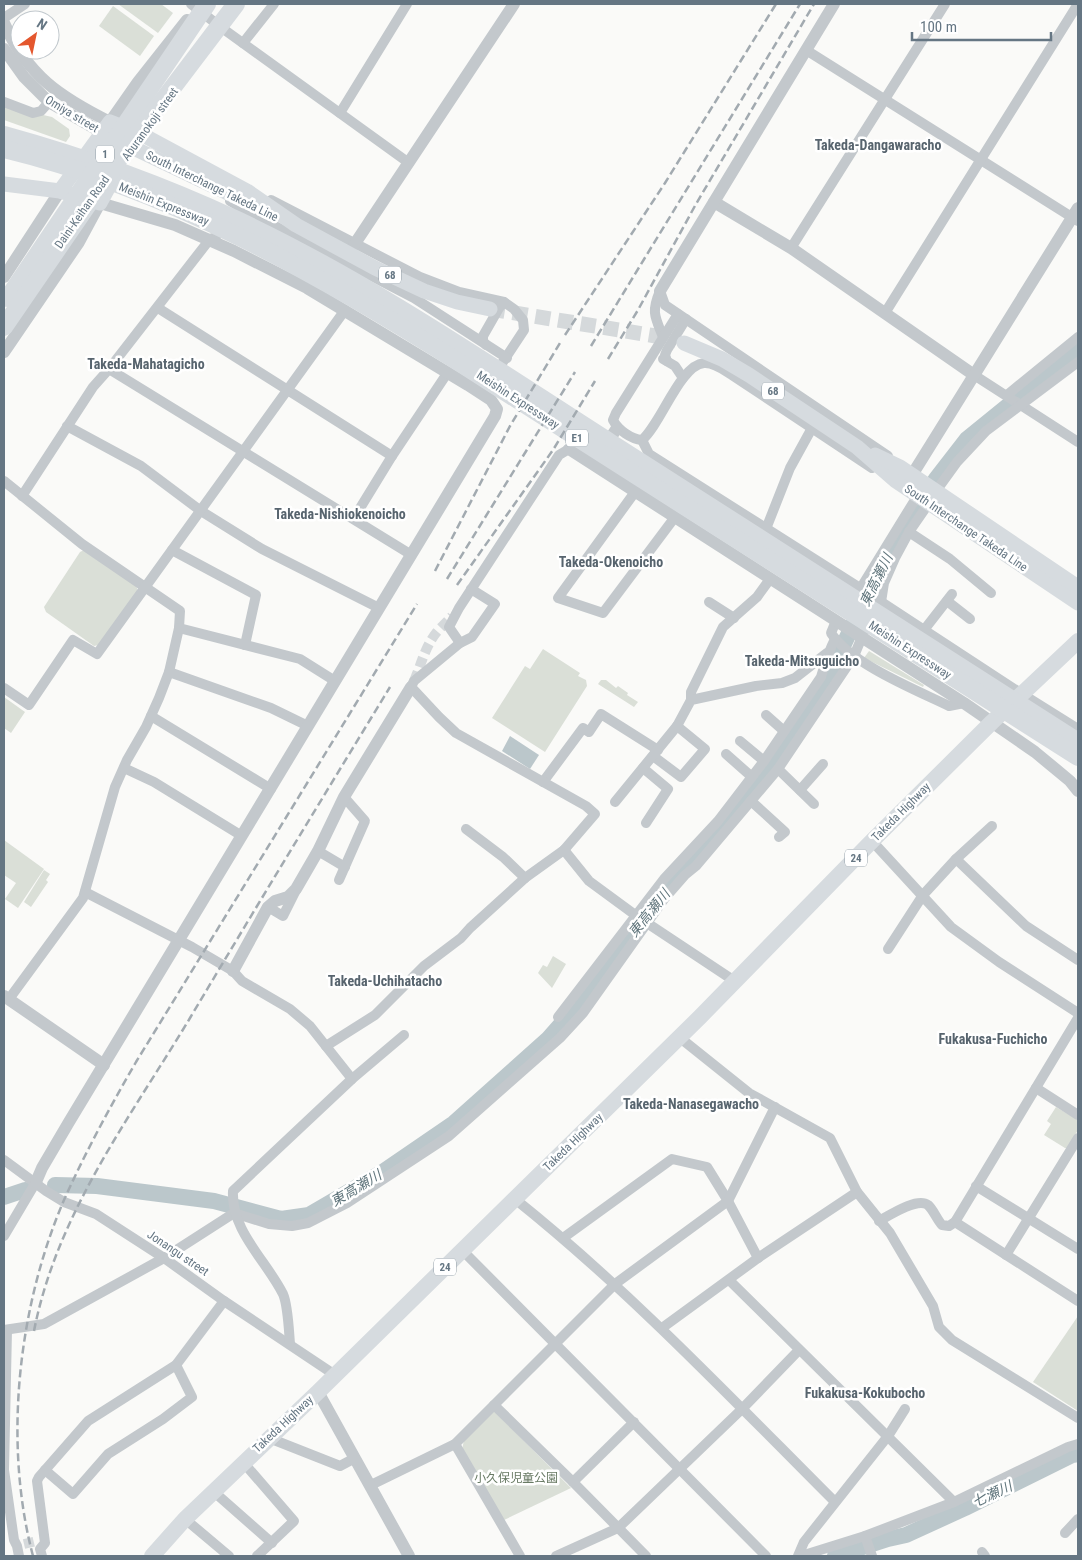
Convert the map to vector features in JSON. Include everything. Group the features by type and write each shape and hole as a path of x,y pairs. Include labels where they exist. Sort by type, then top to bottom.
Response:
{"highway":[{"name":"Daini-Keihan Road","path":"4,327 109,173 223,24 236,4"},
{"name":"Daini-Keihan Road","path":"4,305 200,5"},
{"path":"4,286 99,144 200,5"},
{"path":"4,340 34,295 185,90 223,24"},
{"name":"Meishin Expressway","path":"4,135 110,182 190,213 272,253 355,298 464,365 1078,758"},
{"name":"Meishin Expressway","path":"7,150 56,157 116,170 196,201 281,242 354,282 471,354 1078,742"},
{"name":"Takeda Highway","path":"157,1555 185,1519 213,1491 318,1392 736,982 872,840 1078,641"}],"main road":[{"name":"South Interchange Takeda Line","path":"107,128 143,135 247,191 296,225 375,268 424,291 490,310"},
{"name":"South Interchange Takeda Line","path":"107,128 133,148 278,219 296,225"},
{"path":"60,191 107,128"},
{"name":"Aburanokoji street","path":"100,203 123,161 143,135"},
{"path":"4,184 60,191 100,203"},
{"name":"South Interchange Takeda Line","path":"684,343 729,363 920,488 1078,587"},
{"name":"South Interchange Takeda Line","path":"920,488 1078,603"}],"street":[{"path":"4,18 14,7 25,4"},
{"name":"Aburanokoji street","path":"143,135 223,24 241,4"},
{"path":"243,43 274,4"},
{"path":"340,113 407,4"},
{"path":"354,245 514,4"},
{"path":"664,337 656,320 654,305 660,291 834,4"},
{"path":"791,248 945,4"},
{"path":"885,313 1078,4"},
{"path":"107,128 138,82 200,5 243,43 409,163"},
{"name":"Omiya street","path":"4,23 10,38 23,57 52,88 86,110 107,128"},
{"name":"Omiya street","path":"4,49 24,77 49,102 107,128"},
{"path":"806,50 981,160 1076,216 974,375 920,488 862,589 831,633 836,640 866,664 949,706 964,703"},
{"path":"4,102 33,113 41,111 49,102"},
{"path":"213,187 238,206 414,298 507,358"},
{"path":"4,277 60,191"},
{"path":"247,191 270,200 395,266 441,286 504,302 518,312 524,325 523,332 482,394"},
{"path":"714,202 791,248 974,375 1078,442"},
{"path":"4,1236 36,1182 42,1168 410,554 495,416 496,409 491,400 448,372 307,288 210,239 175,225 100,203"},
{"name":"Aburanokoji street","path":"4,352 79,242 100,203"},
{"path":"22,496 93,386 158,308 210,239 219,235 238,206"},
{"path":"660,291 665,305 886,454 920,488"},
{"path":"486,345 483,341 483,336 504,302"},
{"path":"158,308 392,456"},
{"path":"4,688 29,705 73,640 97,654 345,310"},
{"path":"642,440 636,440 617,428 614,420 616,413 664,337 682,317"},
{"path":"667,361 665,355 682,317"},
{"path":"1007,396 1078,337"},
{"path":"654,353 675,366 683,378"},
{"path":"558,1017 594,972 641,919 664,899 685,875 696,866 778,769 861,637 895,558 909,532 920,488 957,462 986,432 1078,362"},
{"path":"642,440 690,370 704,363 712,364 732,375 880,473 920,488"},
{"path":"109,369 410,554"},
{"path":"354,518 392,456 448,372"},
{"path":"67,426 141,466 201,511 262,549 379,608"},
{"path":"593,465 617,428"},
{"path":"751,566 790,468 812,428"},
{"path":"642,440 649,454 1078,729"},
{"path":"460,643 449,627 459,608 559,455 569,449 964,703 1035,752 1075,783"},
{"path":"4,481 82,544 180,611 179,628 168,672 151,716 115,787 83,898 6,998 104,1065"},
{"path":"635,492 558,598 602,613 675,517"},
{"path":"909,532 950,559 991,593"},
{"path":"172,550 256,595 245,645"},
{"path":"615,802 677,726 691,700 691,692 723,627 757,597 770,579"},
{"path":"233,971 268,907 288,896 296,889 318,851 344,797 413,684 460,643 472,637 495,604 471,589"},
{"path":"924,630 949,597 963,618"},
{"path":"709,602 734,618"},
{"path":"179,628 300,659 335,682"},
{"path":"691,700 756,686 782,683 796,678 827,653 836,640"},
{"path":"234,1213 269,1224 292,1226 308,1223 347,1203 449,1136 560,1038 605,983 664,879 718,822 764,761 821,677 827,653"},
{"path":"168,672 272,708 308,726"},
{"path":"326,1046 374,1014 424,966 461,938 525,878 564,850 594,814 586,806 456,733 439,717 413,684"},
{"path":"543,782 583,728 589,732 601,714 656,753 681,777 705,749 677,726"},
{"path":"766,715 784,731"},
{"path":"151,716 270,788"},
{"path":"791,721 804,730"},
{"path":"740,741 764,761"},
{"path":"726,754 752,777"},
{"path":"800,790 823,764"},
{"path":"124,768 154,782 242,836"},
{"path":"643,768 668,789 646,823"},
{"path":"778,769 814,804"},
{"path":"339,880 365,821 344,797"},
{"path":"752,801 785,832 779,837"},
{"path":"888,949 923,895 956,859 992,826"},
{"path":"466,829 525,878"},
{"path":"872,840 951,927 999,962 1078,1013"},
{"path":"564,850 588,881 641,919 736,982"},
{"path":"318,851 344,867"},
{"path":"956,859 1026,926 1078,960"},
{"path":"85,892 179,940 233,971 242,981 290,1009 310,1026 352,1079"},
{"path":"879,1221 913,1204 923,1203 929,1205 942,1225 949,1226 955,1222 1078,1018"},
{"path":"290,1344 284,1296 252,1247 234,1213 233,1191 352,1079 404,1035"},
{"path":"680,1037 749,1093 830,1138 857,1192 890,1233 933,1306 939,1327 952,1340 1078,1418"},
{"path":"1036,1088 1078,1115"},
{"path":"371,1486 456,1444 615,1284 728,1201 775,1107"},
{"path":"1006,1255 1078,1138"},
{"path":"563,1238 672,1160 707,1167 728,1201 758,1258"},
{"name":"Jonangu street","path":"5,1162 36,1182 46,1192 64,1202 96,1214 335,1375"},
{"path":"976,1186 1078,1249"},
{"path":"662,1328 758,1258 857,1192"},
{"path":"515,1199 563,1238 662,1328 835,1502"},
{"path":"20,1556 21,1545 14,1540 8,1529 4,1470 6,1330 44,1324 164,1258 234,1213"},
{"path":"955,1222 1078,1301"},
{"path":"462,1250 766,1556"},
{"path":"729,1280 954,1502"},
{"path":"42,1556 40,1549 46,1542 40,1538 37,1481 88,1421 176,1365 224,1301"},
{"path":"556,1556 618,1528 799,1350"},
{"path":"45,1470 73,1494 108,1454 163,1419 192,1397 176,1365"},
{"path":"318,1392 409,1556"},
{"path":"494,1405 646,1556"},
{"path":"800,1556 804,1542 888,1436 906,1409"},
{"path":"573,1482 634,1422"},
{"path":"268,1438 340,1466 355,1458"},
{"path":"456,1444 520,1556"},
{"path":"800,1556 866,1539 954,1502 1068,1447 1078,1444"},
{"path":"243,1462 294,1521 257,1556"},
{"path":"213,1491 272,1543"},
{"path":"185,1519 229,1556"},
{"path":"1065,1533 1078,1519"},
{"path":"866,1539 872,1556"}],"green space":[{"path":"118,4 161,4 173,13 158,33"},
{"path":"113,6 154,36 140,56 99,26"},
{"path":"4,106 52,117 69,129 70,136 66,142 4,120"},
{"path":"84,550 136,585 138,591 99,645 94,646 46,612 44,607 80,552"},
{"path":"543,649 580,673 578,676 586,680 587,686 545,752 492,718 525,666 530,669"},
{"path":"869,651 924,685 923,687 864,658"},
{"path":"601,680 606,680 616,688 618,686 638,702 634,707 598,684"},
{"path":"4,697 25,712 11,733 4,728"},
{"path":"4,840 44,869 18,908 5,899 16,883 4,875"},
{"path":"44,870 50,874 46,880 48,882 31,907 24,902"},
{"path":"553,956 566,964 552,988 538,973 543,965 547,967"},
{"path":"1056,1107 1078,1120 1078,1130 1067,1148 1044,1135 1051,1124 1047,1121"},
{"path":"1078,1316 1078,1411 1033,1382"},
{"name":"小久保児童公園","path":"494,1411 571,1488 504,1520 462,1450 464,1440"}],"shaded area":[{"path":"510,736 539,755 530,769 502,751"}],"waterway":[{"name":"東高瀬川","path":"55,1185 97,1186 214,1201 281,1219 309,1215 381,1173 454,1123 548,1039 586,996 619,949 664,891 703,849 767,765 827,680 892,546 936,479 967,439 1078,349"},
{"name":"東高瀬川","path":"4,1197 25,1190"},
{"name":"七瀬川","path":"835,1556 906,1535 1072,1455 1078,1454"}],"tunnel":[{"path":"490,309 656,336 676,341"},
{"path":"414,681 432,638 452,616"},
{"path":"24,1544 37,1541"}],"railway":[{"path":"565,335 665,183 776,4"},
{"path":"591,346 800,4"},
{"path":"608,359 638,310 696,204 814,4"},
{"path":"435,571 510,426 560,343"},
{"path":"447,579 575,372"},
{"path":"457,585 553,450 595,381"},
{"path":"33,1556 24,1513 19,1468 17,1422 20,1376 26,1330 36,1285 48,1241 64,1200 98,1130 136,1062 417,604"},
{"path":"34,1331 45,1288 60,1246 98,1168 390,687"}],"district":[{"name":"Takeda-Dangawaracho","path":"878,145"},
{"name":"Takeda-Mahatagicho","path":"146,364"},
{"name":"Takeda-Nishiokenoicho","path":"340,514"},
{"name":"Takeda-Okenoicho","path":"611,562"},
{"name":"Takeda-Mitsuguicho","path":"802,661"},
{"name":"Takeda-Uchihatacho","path":"385,981"},
{"name":"Fukakusa-Fuchicho","path":"993,1039"},
{"name":"Takeda-Nanasegawacho","path":"691,1104"},
{"name":"Fukakusa-Kokubocho","path":"865,1393"}]}
